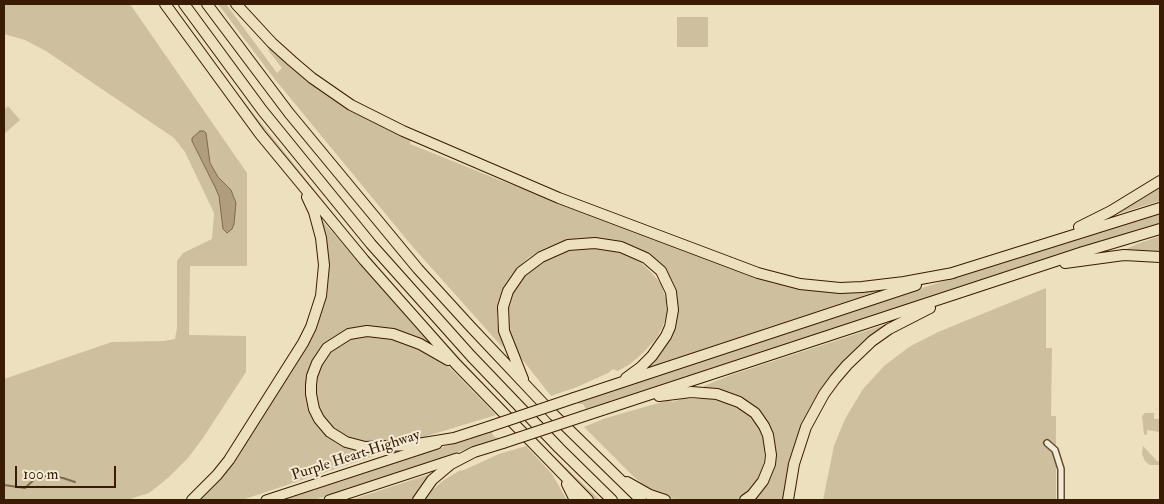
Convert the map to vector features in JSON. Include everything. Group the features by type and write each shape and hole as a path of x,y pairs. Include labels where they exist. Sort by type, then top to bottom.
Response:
{"highway":[{"path":"165,4 253,125 382,280 465,373 588,500"},
{"path":"184,4 262,110 371,244 471,356 612,500"},
{"path":"207,4 289,113 375,219 463,319 599,460 641,500"},
{"path":"236,4 272,43 312,78 367,114 458,155 586,208 758,273 800,284 862,288 953,273"},
{"path":"1035,246 1111,211 1160,181"},
{"path":"192,500 213,480 229,460 303,343 317,313 324,280 323,251 317,221 301,185"},
{"path":"465,373 442,356 420,344 393,334 367,331 349,334 334,342 322,354 312,376 311,394 316,412 330,432 346,442 366,447 411,445 454,438 1035,246 1160,208"},
{"path":"418,500 424,490 441,472 461,458 474,452 961,292 1160,229"},
{"path":"524,382 504,330 503,307 508,291 520,272 541,257 568,245 595,242 620,247 646,258 655,265 666,280 673,300 672,318 663,341 641,367 610,386"},
{"path":"1032,269 1107,256 1160,257"},
{"path":"788,500 792,471 799,446 814,410 835,379 860,352 890,329 961,292"},
{"path":"621,403 666,395 705,392 729,398 755,413 768,435 771,454 770,464 763,481 752,495 745,500"},
{"path":"599,460 634,486 665,500"},
{"path":"553,465 570,488 575,500"}],"main road":[{"name":"Purple Heart Highway","path":"266,500 454,438"},
{"path":"329,500 474,452"}],"street":[{"path":"1047,443 1055,450 1060,469 1061,500"}],"shaded area":[{"path":"4,4 130,4 247,173 247,266 190,266 189,335 246,336 246,372 188,458 149,493 127,500 4,500 4,379 112,342 175,339 177,328 177,261 183,253 212,239 214,213 185,152 174,138 46,51 25,40 4,34"},
{"path":"171,4 232,87 350,234 417,312 509,411 505,412 455,358 292,170 170,6"},
{"path":"218,4 226,4 277,73 282,68 268,50 271,47 371,120 411,140 410,144 502,181 760,277 875,290 875,292 637,371 668,338 669,280 627,244 605,239 584,238 561,242 541,250 528,258 513,272 503,287 499,302 497,318 503,348 412,246 273,77"},
{"path":"677,17 708,17 708,47 677,47"},
{"path":"8,106 20,120 4,134 4,110"},
{"path":"200,131 206,133 210,163 218,177 231,190 236,203 234,224 227,233 223,229 219,196 192,141 192,138"},
{"path":"1160,185 1160,201 1110,216"},
{"path":"1160,213 1160,224 1052,257 586,409 583,404 578,404 577,402 906,293"},
{"path":"319,217 430,343 393,330 363,327 347,330 333,337 315,356 308,373 308,402 348,447 373,453 374,456 242,500 196,500 206,491 319,310"},
{"path":"1160,236 1160,255 1124,250 1137,244"},
{"path":"585,247 602,248 622,253 640,262 661,284 666,299 667,312 663,326 656,339 630,364 618,371 613,369 577,387 551,396 518,354 512,342 505,311 518,280 544,260 563,252"},
{"path":"1046,288 1046,348 1052,348 1051,416 1056,416 1056,500 823,500 834,446 845,419 863,389 884,366 909,347 938,332"},
{"path":"896,321 821,393 785,500 751,500 769,477 767,424 717,391 704,388 704,386 731,375"},
{"path":"362,336 389,337 410,343 430,354 447,365 496,415 417,439 412,438 404,441 375,444 358,442 334,430 325,421 316,405 315,379 326,356 337,345 348,339"},
{"path":"682,399 716,399 733,404 750,416 757,424 765,448 764,460 761,474 754,486 742,498 735,500 677,500 663,495 648,488 635,478 584,427 606,418 669,400 672,402"},
{"path":"1145,413 1154,413 1154,419 1160,419 1160,432 1147,430 1147,435 1144,434 1142,416"},
{"path":"493,431 492,434 495,437 500,438 314,500 280,500"},
{"path":"539,442 600,500 594,500 537,444"},
{"path":"526,446 552,474 567,500 424,500 444,480 459,471 499,454"},
{"path":"1143,446 1160,462 1160,465 1150,465 1145,461 1142,454"},
{"path":"442,470 418,491 412,500 351,500"}],"waterway":[{"path":"4,485 25,488 37,477 50,476 75,482"}]}
